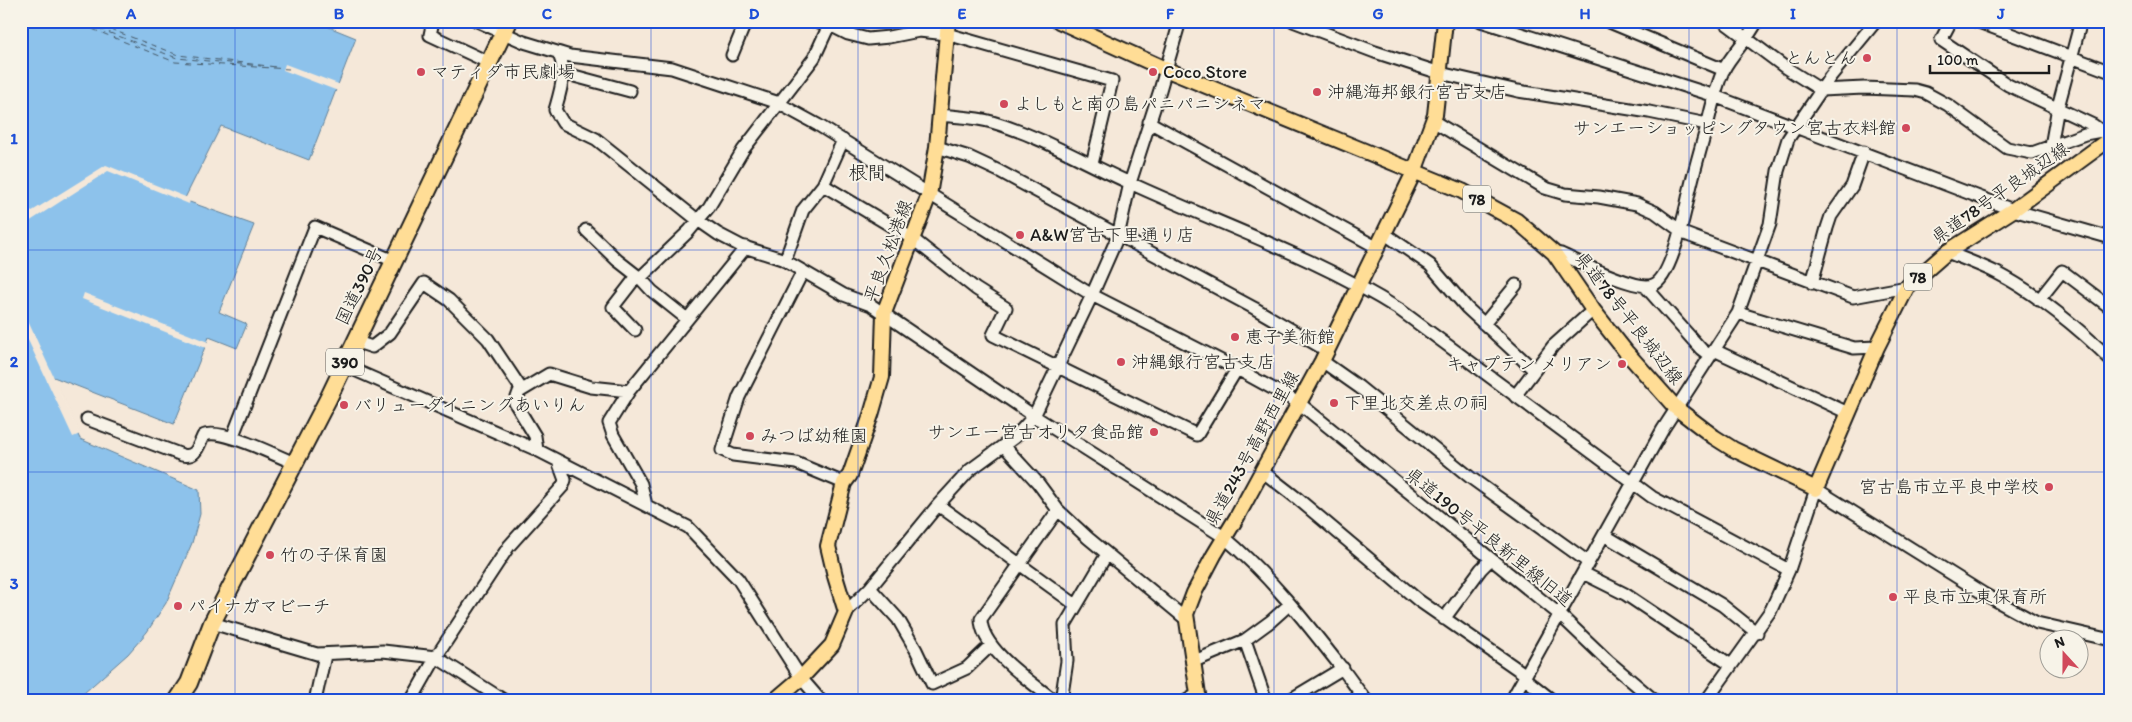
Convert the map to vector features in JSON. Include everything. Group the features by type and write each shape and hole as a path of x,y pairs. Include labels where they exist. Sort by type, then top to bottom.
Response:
{"highway":[{"name":"国道390号","path":"177,701 189,683 212,623 343,365 506,27"}],"main road":[{"name":"県道78号平良城辺線","path":"1059,21 1165,69 1462,190 1517,221 1554,253 1593,310 1676,408 1706,432 1733,449 1816,490 1877,347 1907,286 1947,252 2012,210 2108,135"},
{"name":"県道243号高野西里線","path":"1194,698 1186,614 1194,593 1299,403 1360,287 1414,172 1433,121 1445,21"},
{"name":"平良久松港線","path":"846,612 834,576 828,546 844,482 850,475 882,377 884,312 929,195 937,147 947,28"},
{"path":"774,701 801,678 832,645 846,612"}],"street":[{"path":"433,21 430,35 490,63"},
{"name":"県道190号平良新里線旧道","path":"477,21 506,27 524,42 558,53 672,68 778,104 843,140 1092,295 1299,403 1560,616 1608,661 1655,701"},
{"path":"732,55 746,21"},
{"path":"814,21 831,23 848,34 868,39 896,36 919,30 947,28 1112,81 1092,164"},
{"path":"846,612 870,588 938,505 970,470 1016,437 1034,416 1118,236 1130,183 1180,21"},
{"path":"1293,21 1375,52 1440,73 1518,91 1649,112 1707,124"},
{"path":"1481,21 1714,96 2012,210 2111,238"},
{"path":"1607,21 1724,70"},
{"path":"1723,21 1786,68 1821,90 1864,88 1921,92 1948,105 2007,148 2032,153 2051,146 2108,135"},
{"path":"1554,253 1561,254 1618,279 1645,286 1654,285 1664,274 1681,231 1714,96 1724,70 1747,40 1757,21"},
{"path":"1511,701 1676,408 1738,313 1770,224 1780,163 1788,139 1821,90 1876,21"},
{"path":"1951,21 1942,40 2008,86 2093,125 2108,135"},
{"path":"1976,21 2111,72"},
{"path":"2051,146 2058,110 2081,21"},
{"path":"635,330 613,308 639,277 698,221 709,207 742,150 814,58 831,23"},
{"path":"558,53 563,60 563,73 555,110 563,123 596,139 609,148 698,221 718,234 746,248 785,261 844,295 872,305 884,312 1034,416 1224,537 1251,560 1290,604 1343,668 1367,701"},
{"path":"563,73 630,91"},
{"path":"940,114 990,121 1264,240 1360,287 1400,310 1633,483 1667,506 1789,570"},
{"path":"1433,121 1545,188 1564,194 1599,197 1637,204 1655,212 1681,231 1703,242 1812,283 1853,297 1907,286"},
{"path":"1149,122 1378,248"},
{"path":"785,261 803,210 823,185 843,140"},
{"path":"937,147 969,156 999,171 1254,308 1324,356 1338,371 1471,478 1588,562"},
{"path":"1812,283 1831,216 1852,186 1864,152"},
{"path":"823,185 913,239 976,289 1006,308 993,335 1197,435 1237,369"},
{"path":"232,438 315,227 394,261"},
{"path":"586,230 652,291 687,319"},
{"path":"1385,234 1430,265 1467,308 1534,370"},
{"path":"646,505 641,484 613,435 609,423 629,391 746,248"},
{"path":"1947,252 1996,272 2039,300 2099,348 2111,360"},
{"path":"803,271 739,397 722,450 733,455 796,463 844,482"},
{"path":"2039,300 2062,271 2111,308"},
{"path":"354,341 372,347 390,333 424,283 449,300 488,339 522,390"},
{"path":"1484,324 1516,285"},
{"path":"1645,286 1701,348 1848,413"},
{"path":"1515,396 1554,346 1593,310"},
{"path":"1738,313 1854,348 1877,347"},
{"path":"343,365 537,450 688,527 738,579 801,678 821,701"},
{"path":"537,450 535,436 520,415 515,403 519,392 522,390 549,374 591,387 629,391"},
{"path":"87,419 188,456 196,452 203,436 206,434 232,438 294,463"},
{"path":"1004,446 1058,510 1106,554 1187,620"},
{"path":"411,701 436,657 508,546 563,486 565,480 558,461"},
{"path":"1262,471 1309,508 1394,581 1525,677 1553,701"},
{"path":"1706,701 1731,665 1757,633 1771,610 1789,570 1816,490 1984,594 2037,622 2111,640"},
{"path":"938,505 1076,605"},
{"path":"1055,701 1028,681 991,645 981,624 981,619 1058,510"},
{"path":"1604,535 1722,605 1757,633"},
{"path":"1061,701 1067,661 1065,625 1106,554"},
{"path":"1444,619 1481,569 1490,560"},
{"path":"1583,573 1625,594 1731,665"},
{"path":"870,588 898,619 916,650 932,684 967,668 991,645"},
{"path":"1192,662 1245,640 1290,604"},
{"path":"212,623 277,643 325,655 383,651 436,657 504,701"},
{"path":"1245,640 1266,701"},
{"path":"315,701 325,655"},
{"path":"1288,701 1343,668"}],"water":[{"path":"21,21 314,21 356,38 309,160 221,126 184,200 254,225 219,312 247,324 237,348 209,337 174,424 51,376 80,439 199,490 200,514 192,543 166,603 147,632 128,654 75,701 21,701"}],"pier":[{"path":"285,64 341,85 338,91 283,70"},
{"path":"106,165 188,198 190,200 189,204 108,171 21,227 21,218"},
{"path":"84,293 208,342 206,348 82,299"},
{"path":"21,306 80,434 73,437 21,325"}],"ferry route":[{"path":"72,21 175,62 289,69"},
{"path":"78,21 177,58 261,66"},
{"path":"89,21 178,55 276,67"}],"place":[{"name":"とんとん","path":"1867,58"},
{"name":"マティダ市民劇場","path":"421,72"},
{"name":"Coco Store","path":"1153,72"},
{"name":"沖縄海邦銀行宮古支店","path":"1317,92"},
{"name":"よしもと南の島パニパニシネマ","path":"1004,104"},
{"name":"サンエーショッピングタウン宮古衣料館","path":"1906,128"},
{"name":"A&W宮古下里通り店","path":"1020,235"},
{"name":"恵子美術館","path":"1235,337"},
{"name":"沖縄銀行宮古支店","path":"1121,362"},
{"name":"キャプテン メリアン","path":"1622,364"},
{"name":"下里北交差点の祠","path":"1334,403"},
{"name":"バリューダイニングあいりん","path":"344,405"},
{"name":"サンエー宮古オリタ食品館","path":"1154,432"},
{"name":"みつば幼稚園","path":"750,436"},
{"name":"宮古島市立平良中学校","path":"2049,487"},
{"name":"竹の子保育園","path":"270,555"},
{"name":"平良市立東保育所","path":"1893,597"},
{"name":"パイナガマビーチ","path":"178,606"}],"district":[{"name":"根間","path":"867,172"}]}
